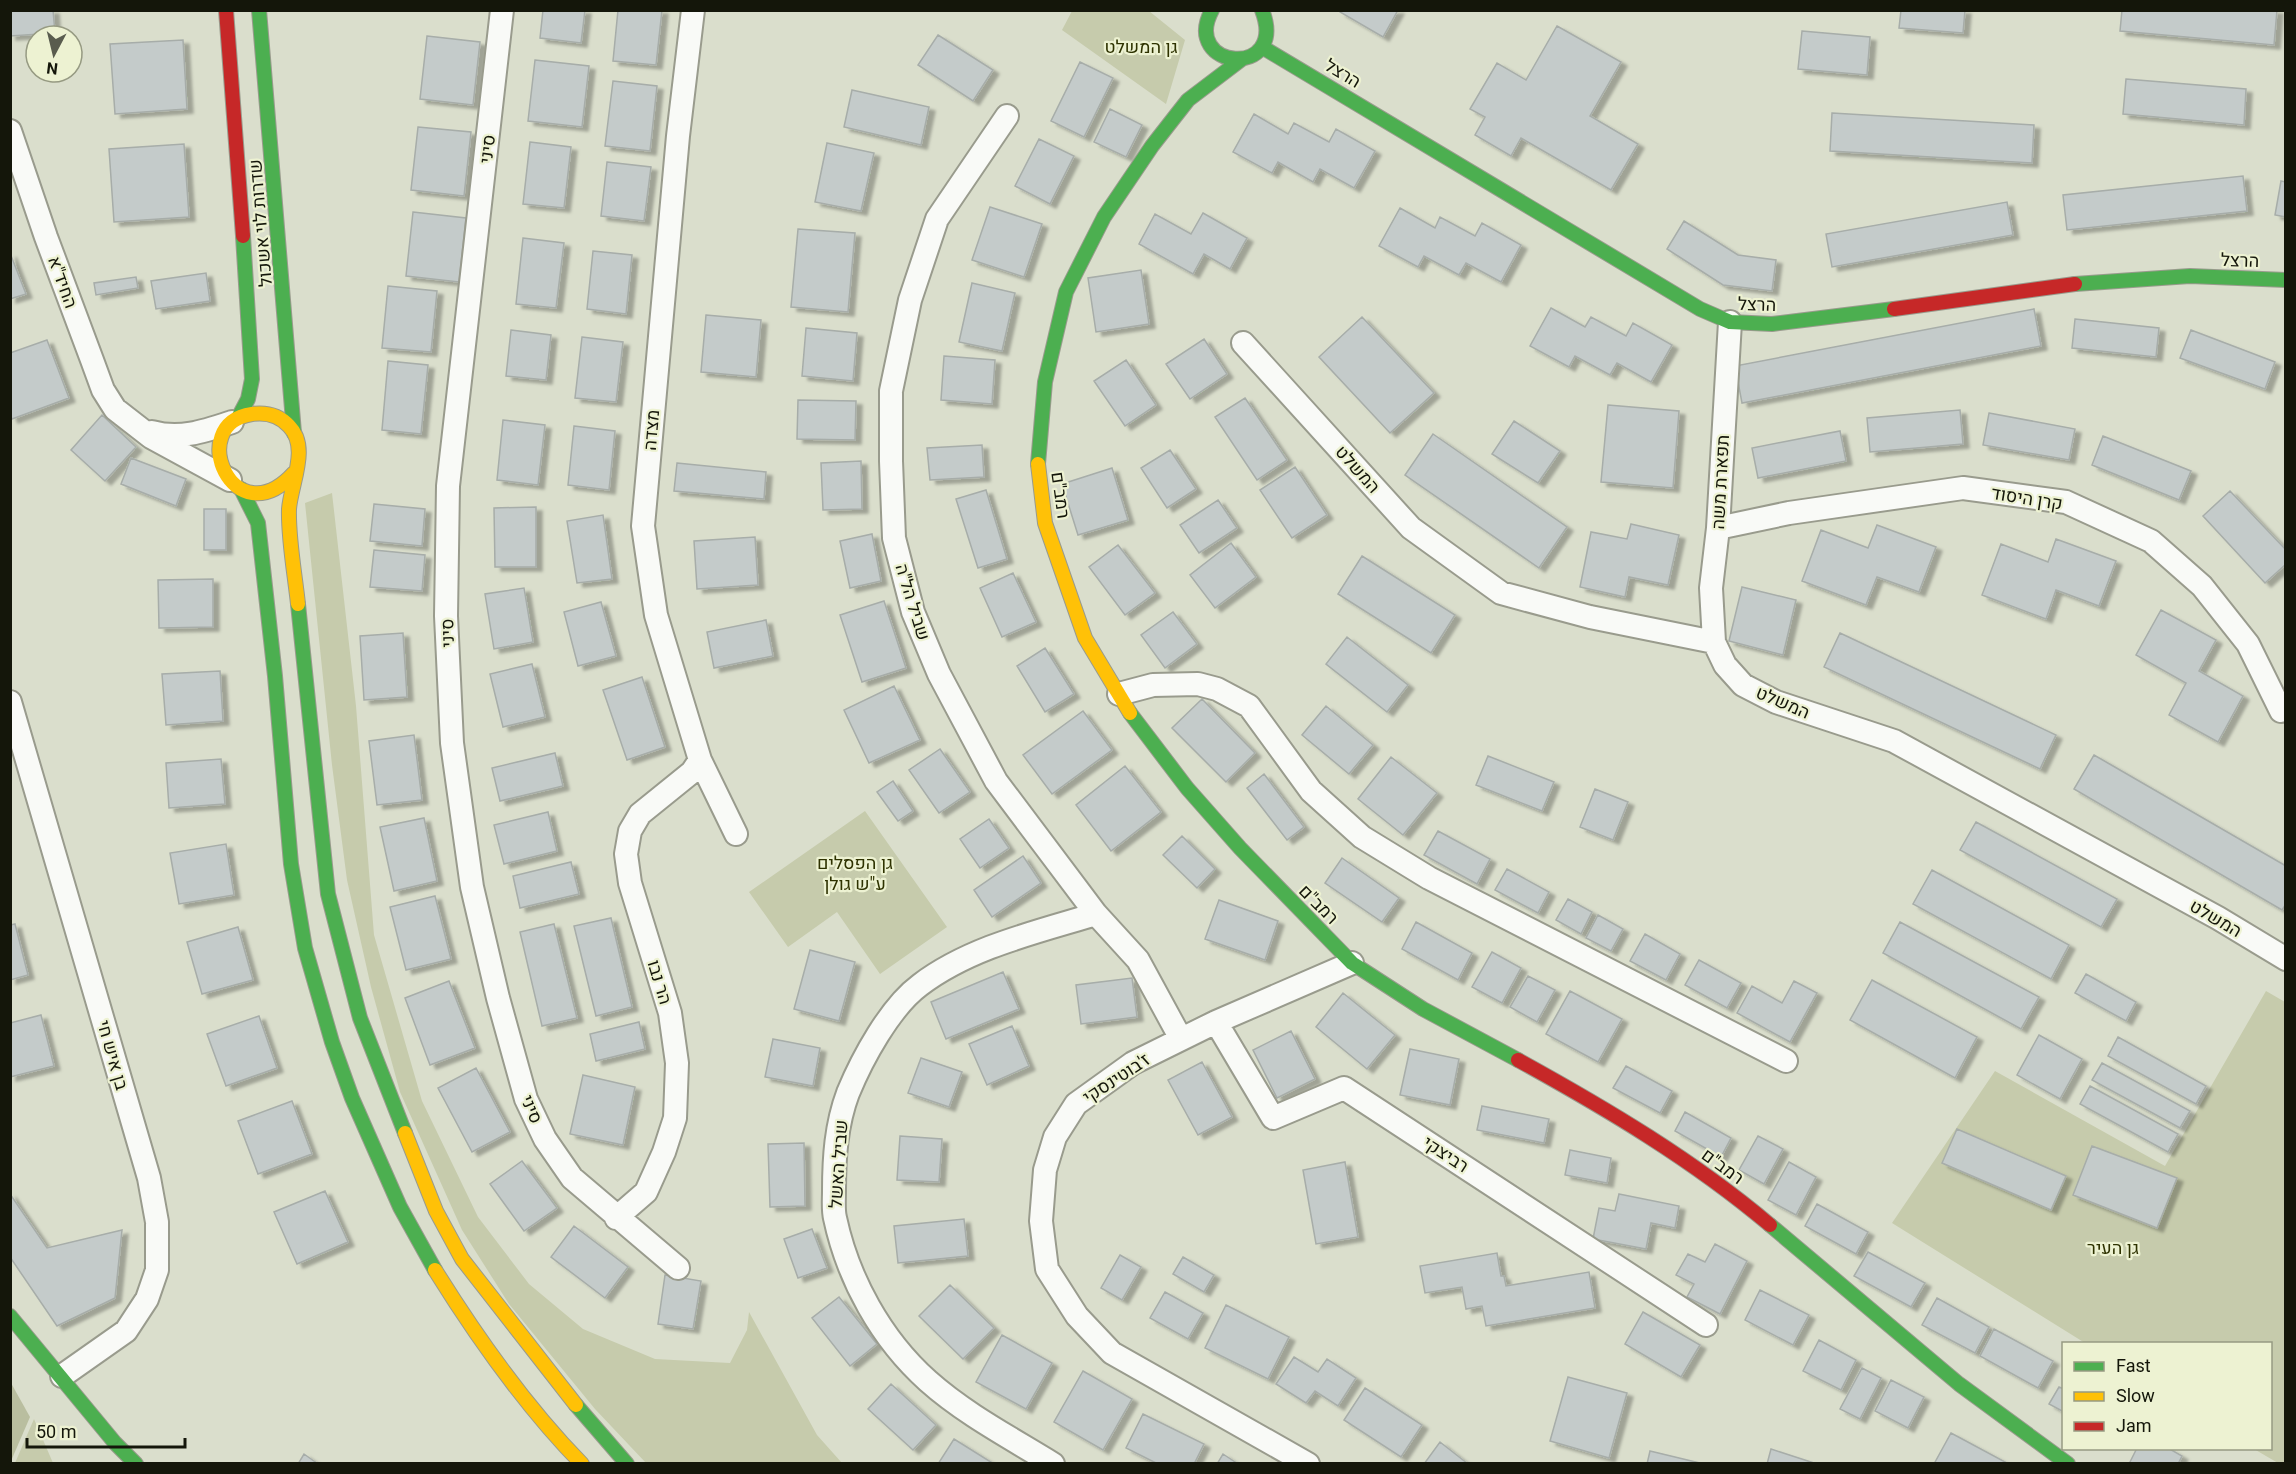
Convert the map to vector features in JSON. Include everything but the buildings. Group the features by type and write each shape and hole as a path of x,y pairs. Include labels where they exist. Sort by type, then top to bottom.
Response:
{"main road":[{"name":"שדרות לוי אשכול","path":"226,10 248,296 252,379 248,399 235,420"},
{"name":"שדרות לוי אשכול","path":"259,10 294,433"},
{"path":"1262,10 1268,28"},
{"path":"1262,47 1274,10"},
{"path":"1202,60 1208,41 1206,27 1210,11"},
{"path":"1208,41 1215,51 1224,57 1242,59"},
{"name":"רמב\"ם","path":"1262,47 1251,57 1242,59 1188,100 1152,146 1104,217 1066,292 1046,382 1038,468 1046,524 1085,638 1129,711 1187,788 1240,848 1352,963 1423,1009 1574,1091 1650,1136 1732,1193 1959,1384 2068,1464"},
{"name":"הרצל","path":"1262,47 1700,309 1730,322 1772,324 1808,321 2055,286 2190,276 2286,280"},
{"name":"רמב\"ם","path":"1188,100 1195,80"},
{"path":"582,1464 507,1377 450,1297 368,1140 328,1034 300,928 287,838 275,677 258,523 252,508 222,470 219,457 219,444 224,432 235,420 256,412 267,413 288,423 299,446 290,512 327,894 360,1018 436,1211 462,1259 595,1429 627,1464"},
{"path":"235,484 253,492 271,491 287,482 294,473"},
{"path":"10,1316 62,1376 115,1443 136,1464"}],"street":[{"name":"סיני","path":"502,10 448,486 446,616 452,743 472,887 498,998 526,1099 545,1139 572,1178 616,1218 678,1268"},
{"name":"מצדה","path":"693,10 678,136 643,526 656,615 700,760 736,834"},
{"name":"שביל הל\"ה","path":"1007,116 937,219 910,300 891,391 894,538 913,612 939,674 996,781 1096,914 1138,960 1181,1039"},
{"name":"החיד\"א","path":"10,131 46,237 103,390 115,410 151,437 235,484"},
{"name":"תפארת משה","path":"1714,642 1711,588 1718,528 1730,322"},
{"name":"המשלט","path":"1243,343 1411,528 1501,593 1590,617 1714,642 1725,665 1743,685 1776,702 1894,741 2218,918 2286,959"},
{"name":"החיד\"א","path":"131,423 163,435 178,435 198,433 235,420"},
{"name":"קרן היסוד","path":"1718,528 1789,513 1963,488 2066,502 2151,541 2202,586 2248,644 2281,711"},
{"path":"1119,694 1153,685 1198,684 1217,689 1249,706 1311,791 1362,837 1429,878 1786,1061"},
{"name":"בן איש חי","path":"10,702 149,1178 157,1222 157,1270 147,1299 126,1331 62,1376"},
{"name":"הר נבו","path":"616,1218 646,1192 664,1152 675,1118 677,1063 670,1013 630,883 626,854 630,831 640,814 692,772 700,760"},
{"name":"שביל האשל","path":"1053,1464 986,1424 928,1381 886,1334 854,1279 834,1217 834,1165 840,1115 857,1070 886,1022 919,985 967,957 1024,936 1096,914"},
{"name":"ז'בוטינסקי","path":"1308,1464 1112,1353 1077,1316 1047,1269 1041,1221 1045,1170 1055,1137 1076,1104 1133,1063 1216,1022 1352,963"},
{"name":"רביצקי","path":"1216,1022 1273,1119 1344,1088 1706,1325"}],"green space":[{"name":"גן המשלט","path":"1072,11 1149,11 1185,40 1166,104 1062,30"},
{"path":"332,493 356,706 374,935 422,1101 478,1217 529,1284 583,1329 655,1359 730,1363 747,1330 749,1312 817,1435 842,1463 646,1463 595,1409 509,1304 462,1230 400,1092 371,987 347,880 332,765 305,503"},
{"name":"גן הפסלים ע\"ש גולן","path":"865,811 947,927 880,974 837,912 788,947 749,892"},
{"name":"גן העיר","path":"2266,991 2285,1002 2285,1463 2278,1463 2256,1450 2272,1450 2272,1342 2083,1342 1892,1223 1995,1071 2165,1166"},
{"path":"10,1383 30,1417 11,1461"},
{"path":"34,1419 53,1463 15,1463"}],"traffic: fast":[{"path":"259,10 294,433"},
{"path":"1212,10 1206,30 1210,45 1221,55 1235,59 1250,57 1261,48 1266,33 1262,10"},
{"path":"1262,47 1700,309 1730,322 1772,324 1894,309"},
{"path":"1038,464 1045,382 1066,292 1104,217 1152,146 1188,100 1242,59"},
{"path":"238,418 248,399 252,379 243,236"},
{"path":"2075,284 2190,276 2286,280"},
{"path":"241,489 258,523 275,676 291,864 305,948 332,1042 352,1098 400,1207 435,1270"},
{"path":"298,604 328,894 360,1018 405,1133"},
{"path":"1130,713 1187,788 1240,848 1352,963 1423,1009 1518,1060"},
{"path":"1770,1225 1959,1384 2068,1464"},
{"path":"10,1316 115,1443 136,1464"},
{"path":"576,1405 627,1464"}],"traffic: slow":[{"path":"294,473 272,490 253,493 236,486 225,472 220,454 221,437 232,422 257,413 281,419 295,435 299,455 290,499 289,520 298,604"},
{"path":"1038,464 1045,523 1085,638 1130,713"},
{"path":"405,1133 436,1211 462,1259 576,1405"},
{"path":"435,1270 503,1371 541,1419 582,1464"}],"traffic: jam":[{"path":"226,10 243,236"},
{"path":"1894,309 2075,284"},
{"path":"1518,1060 1648,1136 1711,1179 1770,1225"}]}
